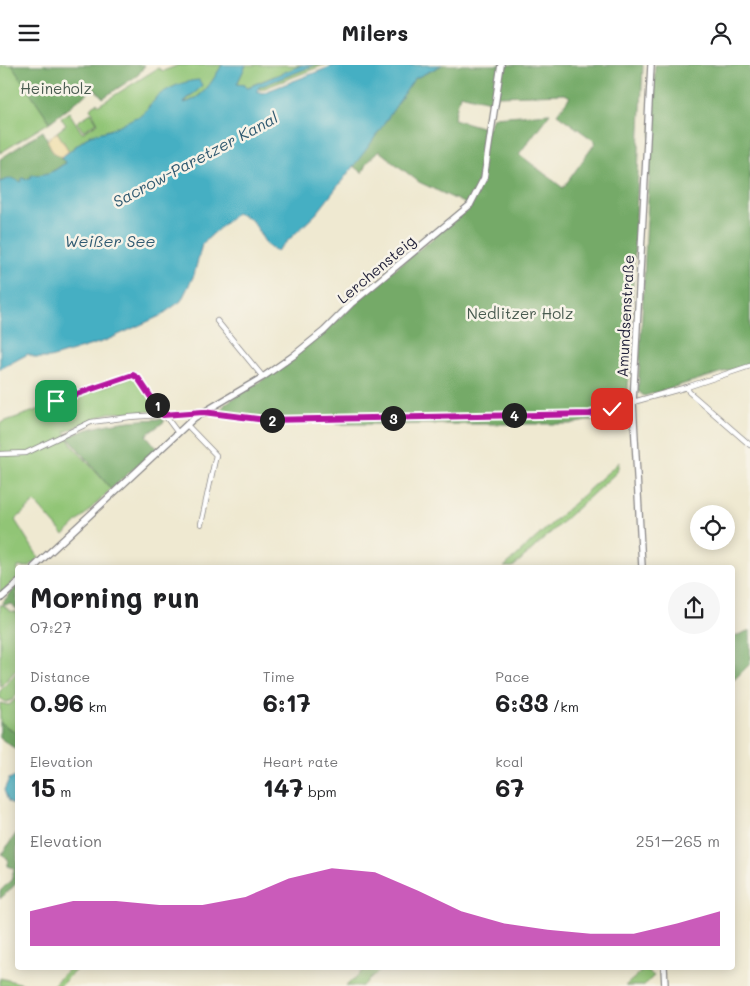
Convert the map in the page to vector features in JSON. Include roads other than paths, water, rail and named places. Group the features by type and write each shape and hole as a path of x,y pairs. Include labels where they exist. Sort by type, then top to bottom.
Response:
{"street":[{"name":"Lerchensteig","path":"36,565 187,425 203,412 263,377 324,331 351,304 470,205 484,178 501,65"},
{"name":"Amundsenstraße","path":"642,565 633,402 651,65"},
{"path":"216,321 263,377"},
{"path":"0,454 26,453 91,422 118,418 184,415 203,412 266,420 580,414 612,409 750,366"},
{"path":"42,406 135,375 178,433"},
{"path":"687,387 689,392 750,445"},
{"path":"187,425 216,455 201,524"},
{"path":"0,599 15,586"},
{"path":"664,970 665,986"}],"water":[{"name":"Weißer See","path":"222,65 246,65 237,84 245,85 246,88 302,65 315,65 259,87 257,91 262,93 335,65 442,65 414,79 369,146 317,213 277,251 265,242 251,220 236,213 202,244 194,275 181,301 160,316 105,341 50,358 36,358 28,354 0,369 0,182 11,178 21,182 22,178 29,179 32,175 46,174 54,171 65,163 62,157 90,135 110,130 137,118 145,112 155,98 165,91 181,83 199,80 202,85 184,103 191,101 207,88"},
{"path":"15,776 15,806 8,801 4,790 9,779"}],"park label":[{"name":"Heineholz","path":"56,88"},
{"name":"Nedlitzer Holz","path":"520,313"}],"water label":[{"name":"Sacrow-Paretzer Kanal","path":"195,159"}]}
